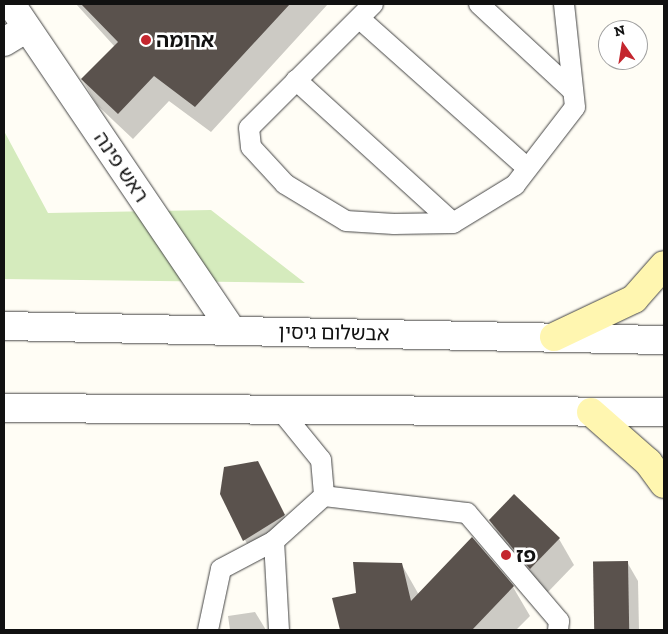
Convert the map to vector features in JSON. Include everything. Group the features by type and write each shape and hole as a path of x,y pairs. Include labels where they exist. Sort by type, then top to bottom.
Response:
{"main road":[{"path":"554,337 634,299 664,265"},
{"path":"591,412 648,462 664,484"}],"street":[{"name":"ראש פינה","path":"11,4 15,35 232,330"},
{"name":"אבשלום גיסין","path":"4,326 664,340"},
{"path":"4,408 282,412 664,412"}],"lane":[{"path":"373,4 249,128 251,148 285,184 346,221 453,222 515,185 574,107 564,4"},
{"path":"479,4 573,91"},
{"path":"360,19 527,168"},
{"path":"296,80 453,222"},
{"path":"282,412 321,460 324,496"},
{"path":"208,630 221,569 274,541 324,496 467,513 559,621 558,630"},
{"path":"274,541 279,630"}],"green space":[{"path":"4,131 48,213 211,210 305,283 4,279"}],"building":[{"path":"81,4 290,4 195,107 154,76 118,114 81,79 118,42"},
{"path":"258,461 285,515 243,541 220,494 224,467"},
{"path":"514,494 560,538 530,569 489,520"},
{"path":"472,537 514,586 472,630 340,630 332,598 356,593 353,562 402,563 411,601"},
{"path":"628,561 629,630 594,630 593,562"}],"place":[{"name":"ארומה","path":"146,40"},
{"name":"פז","path":"506,555"}]}
